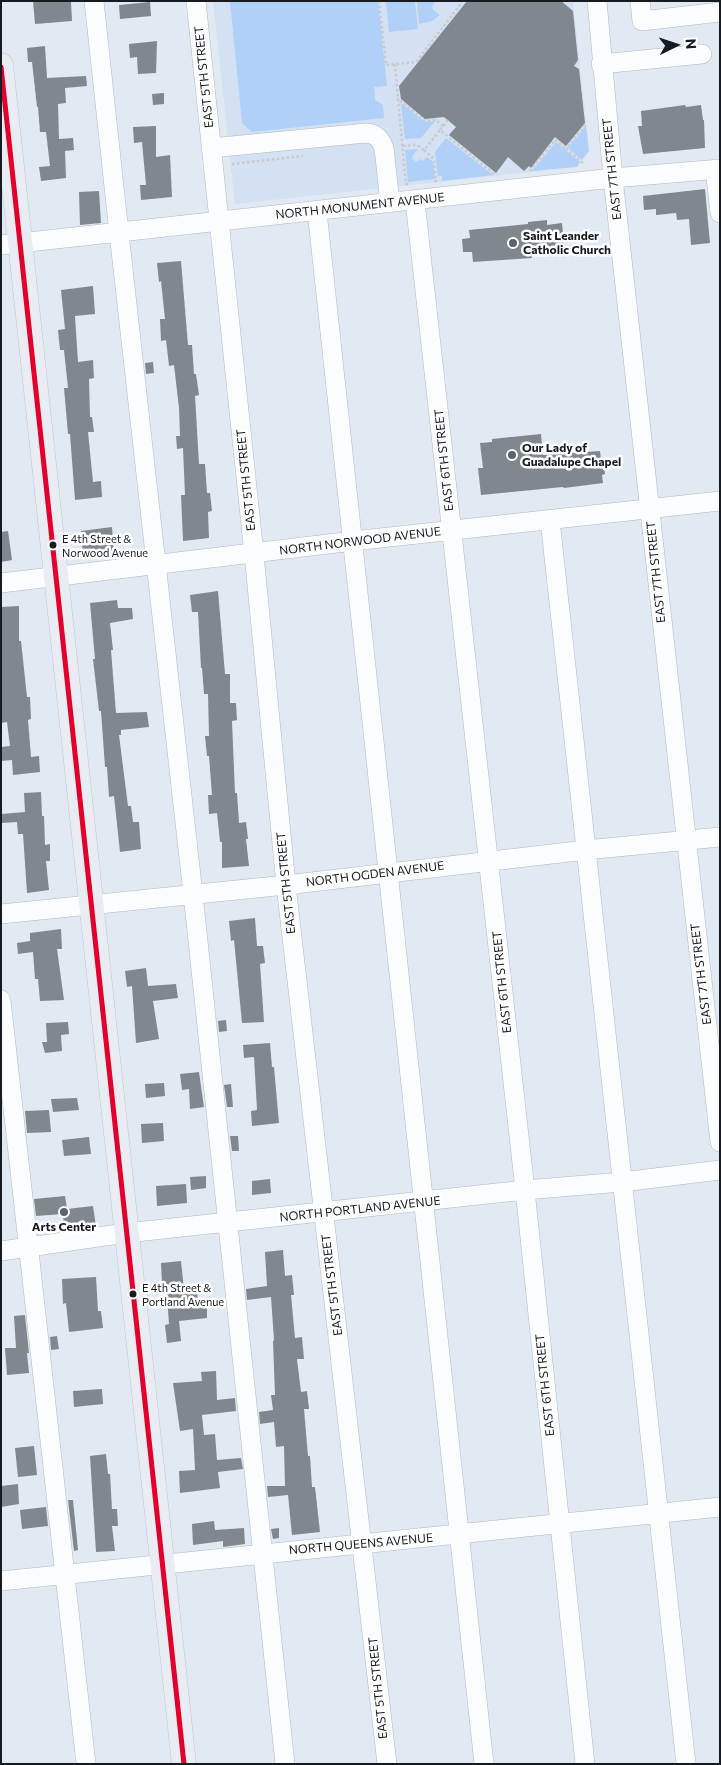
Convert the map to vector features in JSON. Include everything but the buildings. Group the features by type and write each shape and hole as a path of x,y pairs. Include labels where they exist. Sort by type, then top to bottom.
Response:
{"main road":[{"path":"1,65 11,244 56,577 184,1764"}],"street":[{"path":"94,1 285,1764"},
{"name":"EAST 5TH STREET","path":"196,1 254,554 286,885 387,1764"},
{"name":"EAST 7TH STREET","path":"597,1 613,178 720,1142"},
{"path":"640,1 642,21 720,12"},
{"path":"602,64 702,54"},
{"path":"211,148 366,132 373,134 382,142 384,148 390,203"},
{"path":"717,169 720,213"},
{"name":"NORTH MONUMENT AVENUE","path":"11,244 390,203 414,192 717,169"},
{"name":"EAST 6TH STREET","path":"414,192 525,1190 559,1525 586,1764"},
{"path":"317,211 484,1764"},
{"name":"NORTH NORWOOD AVENUE","path":"1,583 352,541 720,501"},
{"path":"550,520 686,1764"},
{"name":"NORTH OGDEN AVENUE","path":"1,914 286,885 586,850 720,837"},
{"path":"1,1000 86,1764"},
{"name":"NORTH PORTLAND AVENUE","path":"1,1250 126,1233 525,1190 622,1182 720,1170"},
{"name":"NORTH QUEENS AVENUE","path":"1,1581 720,1507"}],"path":[{"path":"380,1 386,65 416,62 460,5 460,1"},
{"path":"395,64 406,184 414,192"},
{"path":"398,98 425,120 436,120 443,126"},
{"path":"424,150 448,120"},
{"path":"566,148 585,125"},
{"path":"440,130 494,174 504,173"},
{"path":"522,172 530,171 555,140 584,163"},
{"path":"402,146 417,145 434,159 436,181 429,182"}],"shaded area":[{"path":"213,1 573,1 589,151 577,167 235,204"},
{"path":"230,1 378,1 387,86 374,87 375,100 383,105 384,118 252,132 242,123"},
{"path":"386,1 415,1 418,29 389,32"},
{"path":"417,1 435,1 432,6 433,10 440,15 432,21 419,24"},
{"path":"401,103 425,122 435,121 421,138 405,139"},
{"path":"586,126 589,151 582,160 568,148"},
{"path":"446,138 493,175 442,181 442,176 438,176 435,152"},
{"path":"556,142 580,162 577,167 532,171"},
{"path":"405,150 418,150 412,158 416,162 421,159 423,161 427,157 433,162 435,179 408,182"}],"transit line":[{"path":"1,67 184,1764"}],"place":[{"name":"Saint Leander Catholic Church","path":"513,243"},
{"name":"Our Lady of Guadalupe Chapel","path":"512,455"},
{"name":"E 4th Street & Norwood Avenue","path":"53,545"},
{"name":"Arts Center","path":"64,1212"},
{"name":"E 4th Street & Portland Avenue","path":"133,1294"}]}
